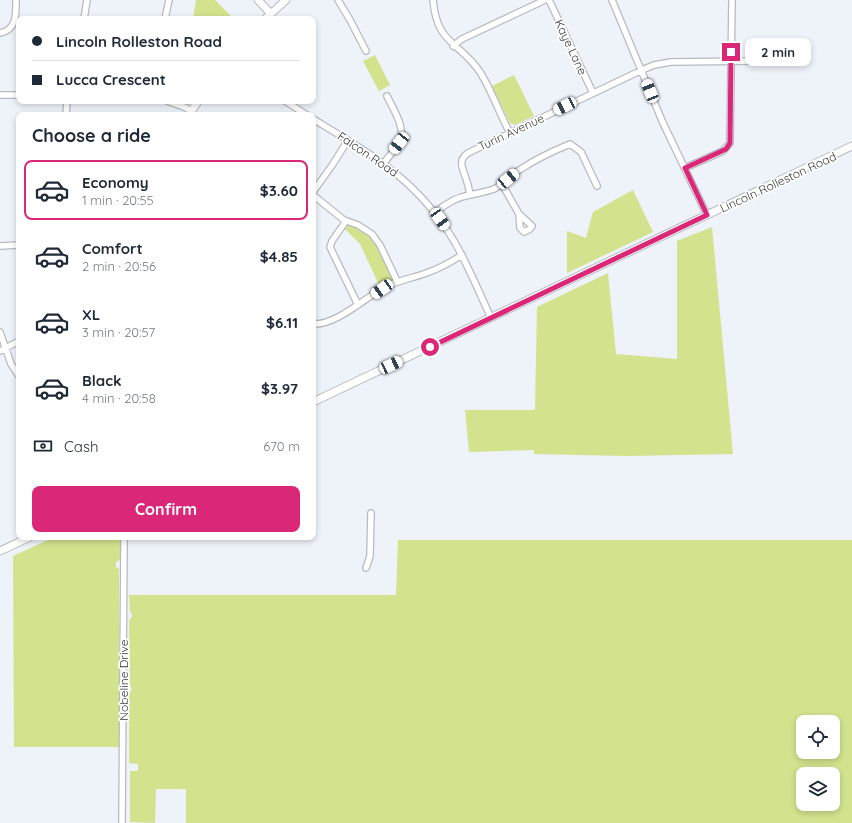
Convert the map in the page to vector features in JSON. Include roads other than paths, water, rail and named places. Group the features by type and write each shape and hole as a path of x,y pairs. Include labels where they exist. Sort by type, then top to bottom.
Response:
{"main road":[{"path":"258,0 270,14 286,0"},
{"name":"Lincoln Rolleston Road","path":"316,401 852,146"},
{"path":"0,551 24,540"}],"street":[{"path":"0,33 9,29 14,22 16,0"},
{"path":"84,16 87,0"},
{"path":"166,16 169,0"},
{"path":"338,0 366,51"},
{"path":"433,0 434,14 437,24 453,46 470,60 481,75 510,133"},
{"path":"453,46 462,39 545,0"},
{"name":"Kaye Lane","path":"549,0 593,93"},
{"path":"612,0 663,123 707,215"},
{"path":"685,168 726,149 730,143 732,0"},
{"name":"Turin Avenue","path":"470,195 461,167 462,158 468,153 642,70 671,62 758,61"},
{"path":"0,96 16,95"},
{"path":"384,163 399,143 402,132 387,96"},
{"path":"176,104 184,107 189,112"},
{"path":"290,104 302,112"},
{"name":"Falcon Road","path":"316,121 384,163 415,190 435,213 454,241 491,318"},
{"path":"316,188 348,140"},
{"path":"435,213 453,201 485,192 502,184 529,164 570,144 581,152 597,186"},
{"path":"502,184 519,214"},
{"path":"316,198 346,221 358,224 372,234 380,245 397,281"},
{"path":"346,221 332,241 330,248 358,304"},
{"path":"0,246 16,245"},
{"path":"316,324 323,323 343,314 397,281 430,272 462,255"},
{"path":"0,332 3,350 16,372"},
{"path":"3,350 16,343"},
{"path":"366,568 370,556 371,513"},
{"name":"Nobeline Drive","path":"122,823 123,540"}]}
